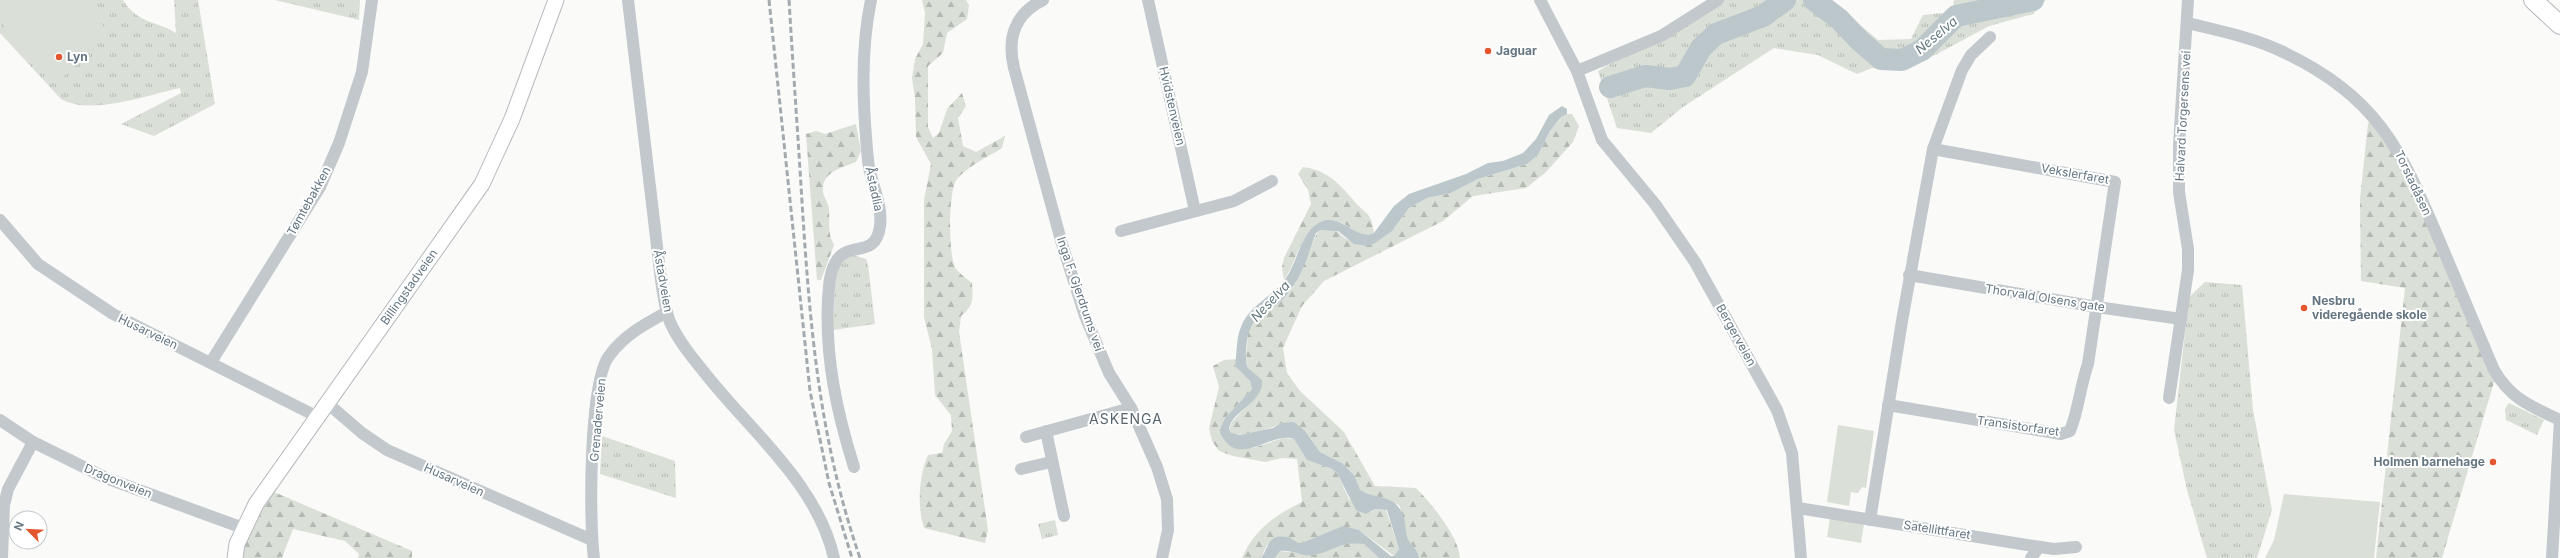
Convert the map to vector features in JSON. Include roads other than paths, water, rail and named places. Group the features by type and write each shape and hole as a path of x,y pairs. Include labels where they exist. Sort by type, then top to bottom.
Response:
{"highway":[{"path":"2533,0 2560,25"}],"main road":[{"name":"Billingstadveien","path":"235,558 237,544 243,528 256,504 316,416 482,184 512,119 556,0"}],"street":[{"name":"Tømtebakken","path":"211,362 320,187 339,143 362,72 372,0"},
{"name":"Åstadveien","path":"628,0 661,280 667,312 678,336 700,367 805,490 822,522 834,558"},
{"name":"Åstadlia","path":"854,467 830,371 827,315 829,280 837,259 847,251 868,248 873,243 880,226 877,199 868,161 864,80 865,36 871,0"},
{"name":"Inga F. Gjerdrums vei","path":"1043,0 1031,6 1017,22 1011,40 1012,62 1062,244 1094,341 1109,373 1132,408 1157,467 1168,499 1168,530 1162,558"},
{"name":"Hvidstenveien","path":"1148,0 1196,211"},
{"path":"1540,0 1579,75 1661,36 1718,0"},
{"name":"Halvard Torgersens vei","path":"2169,398 2188,270 2188,248 2179,192 2179,145 2188,23 2188,0"},
{"name":"Torstadåsen","path":"2188,23 2253,40 2281,51 2324,74 2362,104 2392,140 2415,181 2494,370 2504,387 2518,399 2560,420"},
{"path":"1870,520 1888,405 1933,149 1962,70 1971,55 1990,37"},
{"name":"Bergerveien","path":"1579,75 1602,140 1655,204 1695,262 1777,410 1792,453 1798,508 1801,558"},
{"name":"Vekslerfaret","path":"1933,149 2115,182 2097,307"},
{"path":"1121,231 1234,201 1272,181"},
{"name":"Husarveien","path":"0,220 38,264 113,314 316,416"},
{"name":"Thorvald Olsens gate","path":"1910,276 2097,307 2181,318"},
{"name":"Transistorfaret","path":"1888,405 2061,434 2070,431 2074,420 2081,383 2088,364 2097,307"},
{"name":"Grenaderveien","path":"594,558 592,540 594,435 600,378 609,357 628,336 667,312"},
{"name":"Husarveien","path":"326,402 362,434 387,450 592,540"},
{"path":"1026,437 1132,408"},
{"name":"Dragonveien","path":"0,420 33,442 106,478 243,528"},
{"path":"2552,558 2560,420"},
{"path":"1046,431 1051,462 1064,516"},
{"path":"2,558 2,505 8,489 33,442"},
{"path":"1021,469 1051,462"},
{"name":"Satellittfaret","path":"1798,508 2039,547 2054,549 2076,547"},
{"path":"2031,558 2039,547"}],"water":[{"path":"1562,106 1567,109 1567,114 1560,118 1550,131 1538,155 1527,164 1478,179 1451,193 1427,198 1409,208 1392,231 1375,243 1368,246 1354,244 1338,231 1321,230 1316,233 1305,264 1294,286 1280,302 1257,319 1252,325 1246,346 1246,363 1248,368 1262,380 1261,388 1253,401 1231,422 1229,429 1231,433 1240,435 1273,428 1281,423 1294,422 1305,431 1320,452 1342,463 1354,475 1360,490 1390,500 1400,508 1405,521 1408,539 1417,552 1419,558 1379,558 1364,544 1356,543 1343,545 1314,555 1280,551 1275,558 1261,558 1270,541 1277,537 1289,537 1298,543 1302,543 1343,526 1359,530 1391,556 1394,556 1399,549 1387,510 1375,509 1366,514 1356,510 1337,473 1332,469 1307,460 1294,439 1277,439 1250,448 1241,449 1233,448 1223,438 1220,429 1225,418 1252,389 1250,381 1235,366 1238,336 1244,320 1255,307 1275,290 1286,278 1305,238 1310,230 1316,225 1323,221 1330,220 1343,224 1361,234 1374,233 1394,206 1409,194 1466,174 1488,163 1503,161 1523,153 1536,139 1549,115"}],"waterway":[{"name":"Neselva","path":"1610,87 1645,76 1670,79 1685,76 1701,48 1716,34 1763,16 1785,0"},
{"name":"Neselva","path":"1814,0 1839,19 1860,41 1881,59 1902,60 1922,50 1956,16 2033,0"}],"railway":[{"path":"769,0 810,391 829,483 852,558"},
{"path":"789,0 805,248 813,338 826,426 835,470 846,514 860,558"}],"place":[{"name":"Jaguar","path":"1488,51"},
{"name":"Lyn","path":"59,57"},
{"name":"Nesbru videregående skole","path":"2304,308"},
{"name":"Holmen barnehage","path":"2493,462"}],"district":[{"name":"ASKENGA","path":"1126,419"}]}
